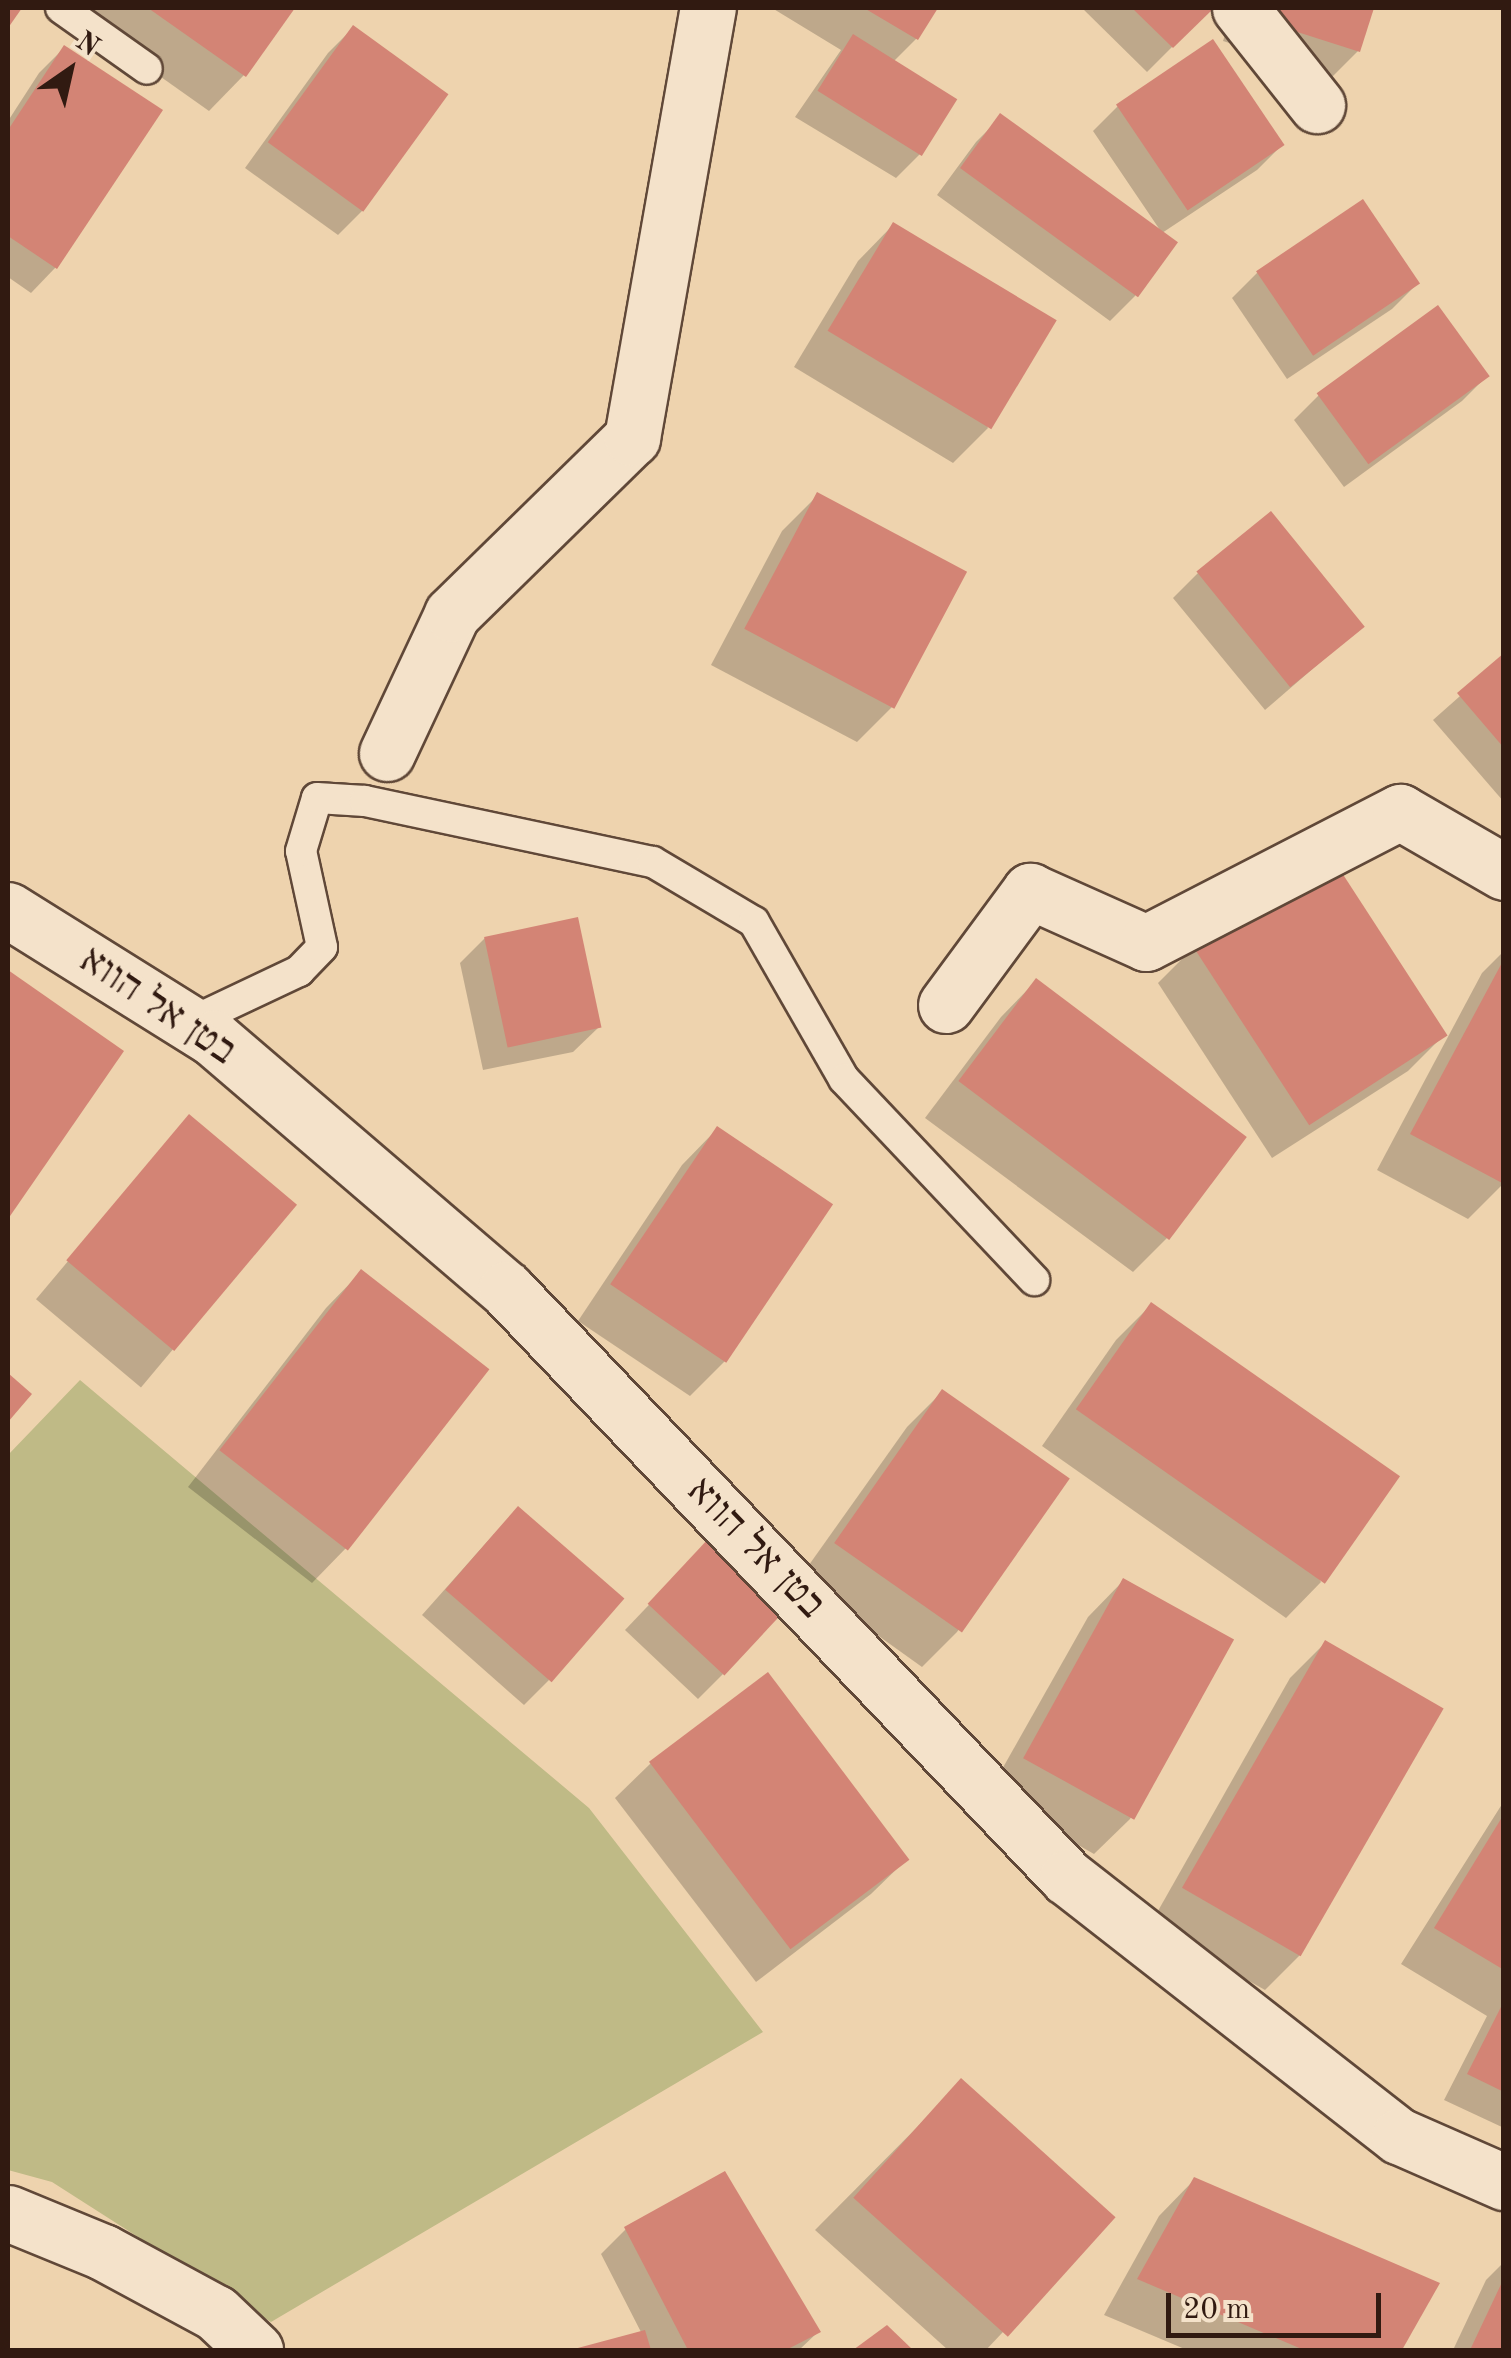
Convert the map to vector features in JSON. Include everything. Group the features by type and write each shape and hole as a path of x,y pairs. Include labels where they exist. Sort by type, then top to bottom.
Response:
{"street":[{"path":"386,753 452,614 632,438 708,8"},
{"path":"1240,8 1317,105"},
{"path":"946,1005 1030,891 1146,943 1400,812 1504,872"},
{"name":"בטן אל הווא","path":"8,910 213,1038 506,1289 1066,1877 1399,2136 1504,2182"},
{"path":"8,2213 102,2252 216,2313 255,2350"}],"lane":[{"path":"61,8 147,69"},
{"path":"189,1023 299,971 322,947 301,851 317,798 366,801 652,862 754,922 844,1080 1034,1280"}],"shaded area":[{"path":"80,1380 589,1808 763,2032 271,2322 52,2182 8,2170 8,1455"}],"building":[{"path":"8,8 22,8 8,28"},
{"path":"148,8 295,8 246,77"},
{"path":"864,8 938,8 918,40"},
{"path":"1132,8 1214,8 1173,48"},
{"path":"1249,8 1374,8 1360,52 1247,16"},
{"path":"353,25 448,94 363,212 268,142"},
{"path":"853,34 957,99 922,156 817,91"},
{"path":"1213,39 1285,145 1188,211 1116,104"},
{"path":"64,45 163,110 57,269 8,236 8,130"},
{"path":"1000,113 1178,242 1138,297 960,168"},
{"path":"1363,199 1420,284 1313,356 1256,271"},
{"path":"893,222 1057,320 991,429 828,331"},
{"path":"1438,305 1490,376 1368,464 1317,393"},
{"path":"817,492 967,572 894,709 744,629"},
{"path":"1271,511 1365,627 1290,687 1196,571"},
{"path":"1504,653 1504,748 1457,693"},
{"path":"1331,856 1448,1035 1309,1125 1193,946"},
{"path":"578,917 601,1028 508,1047 484,937"},
{"path":"1504,959 1504,1184 1410,1134"},
{"path":"8,970 124,1051 8,1219"},
{"path":"1036,978 1247,1137 1169,1240 958,1081"},
{"path":"189,1114 297,1205 174,1351 66,1260"},
{"path":"717,1126 833,1204 726,1363 610,1284"},
{"path":"361,1269 489,1369 348,1551 219,1450"},
{"path":"1151,1302 1400,1476 1325,1584 1076,1409"},
{"path":"8,1373 32,1394 8,1422"},
{"path":"942,1389 1070,1478 962,1632 834,1543"},
{"path":"518,1506 624,1599 552,1682 445,1590"},
{"path":"709,1538 786,1610 724,1675 648,1604"},
{"path":"1123,1578 1234,1640 1134,1820 1023,1758"},
{"path":"1325,1640 1444,1708 1301,1956 1182,1888"},
{"path":"768,1672 909,1860 790,1949 649,1762"},
{"path":"1504,1814 1504,1970 1434,1928"},
{"path":"1504,2001 1504,2092 1467,2074"},
{"path":"961,2078 1116,2217 1008,2337 853,2198"},
{"path":"725,2171 821,2332 786,2350 688,2350 624,2227"},
{"path":"1194,2177 1440,2283 1402,2350 1304,2350 1137,2279"},
{"path":"1504,2278 1504,2350 1470,2350"},
{"path":"887,2325 913,2350 853,2350"},
{"path":"645,2330 651,2350 574,2350 574,2349"}]}
